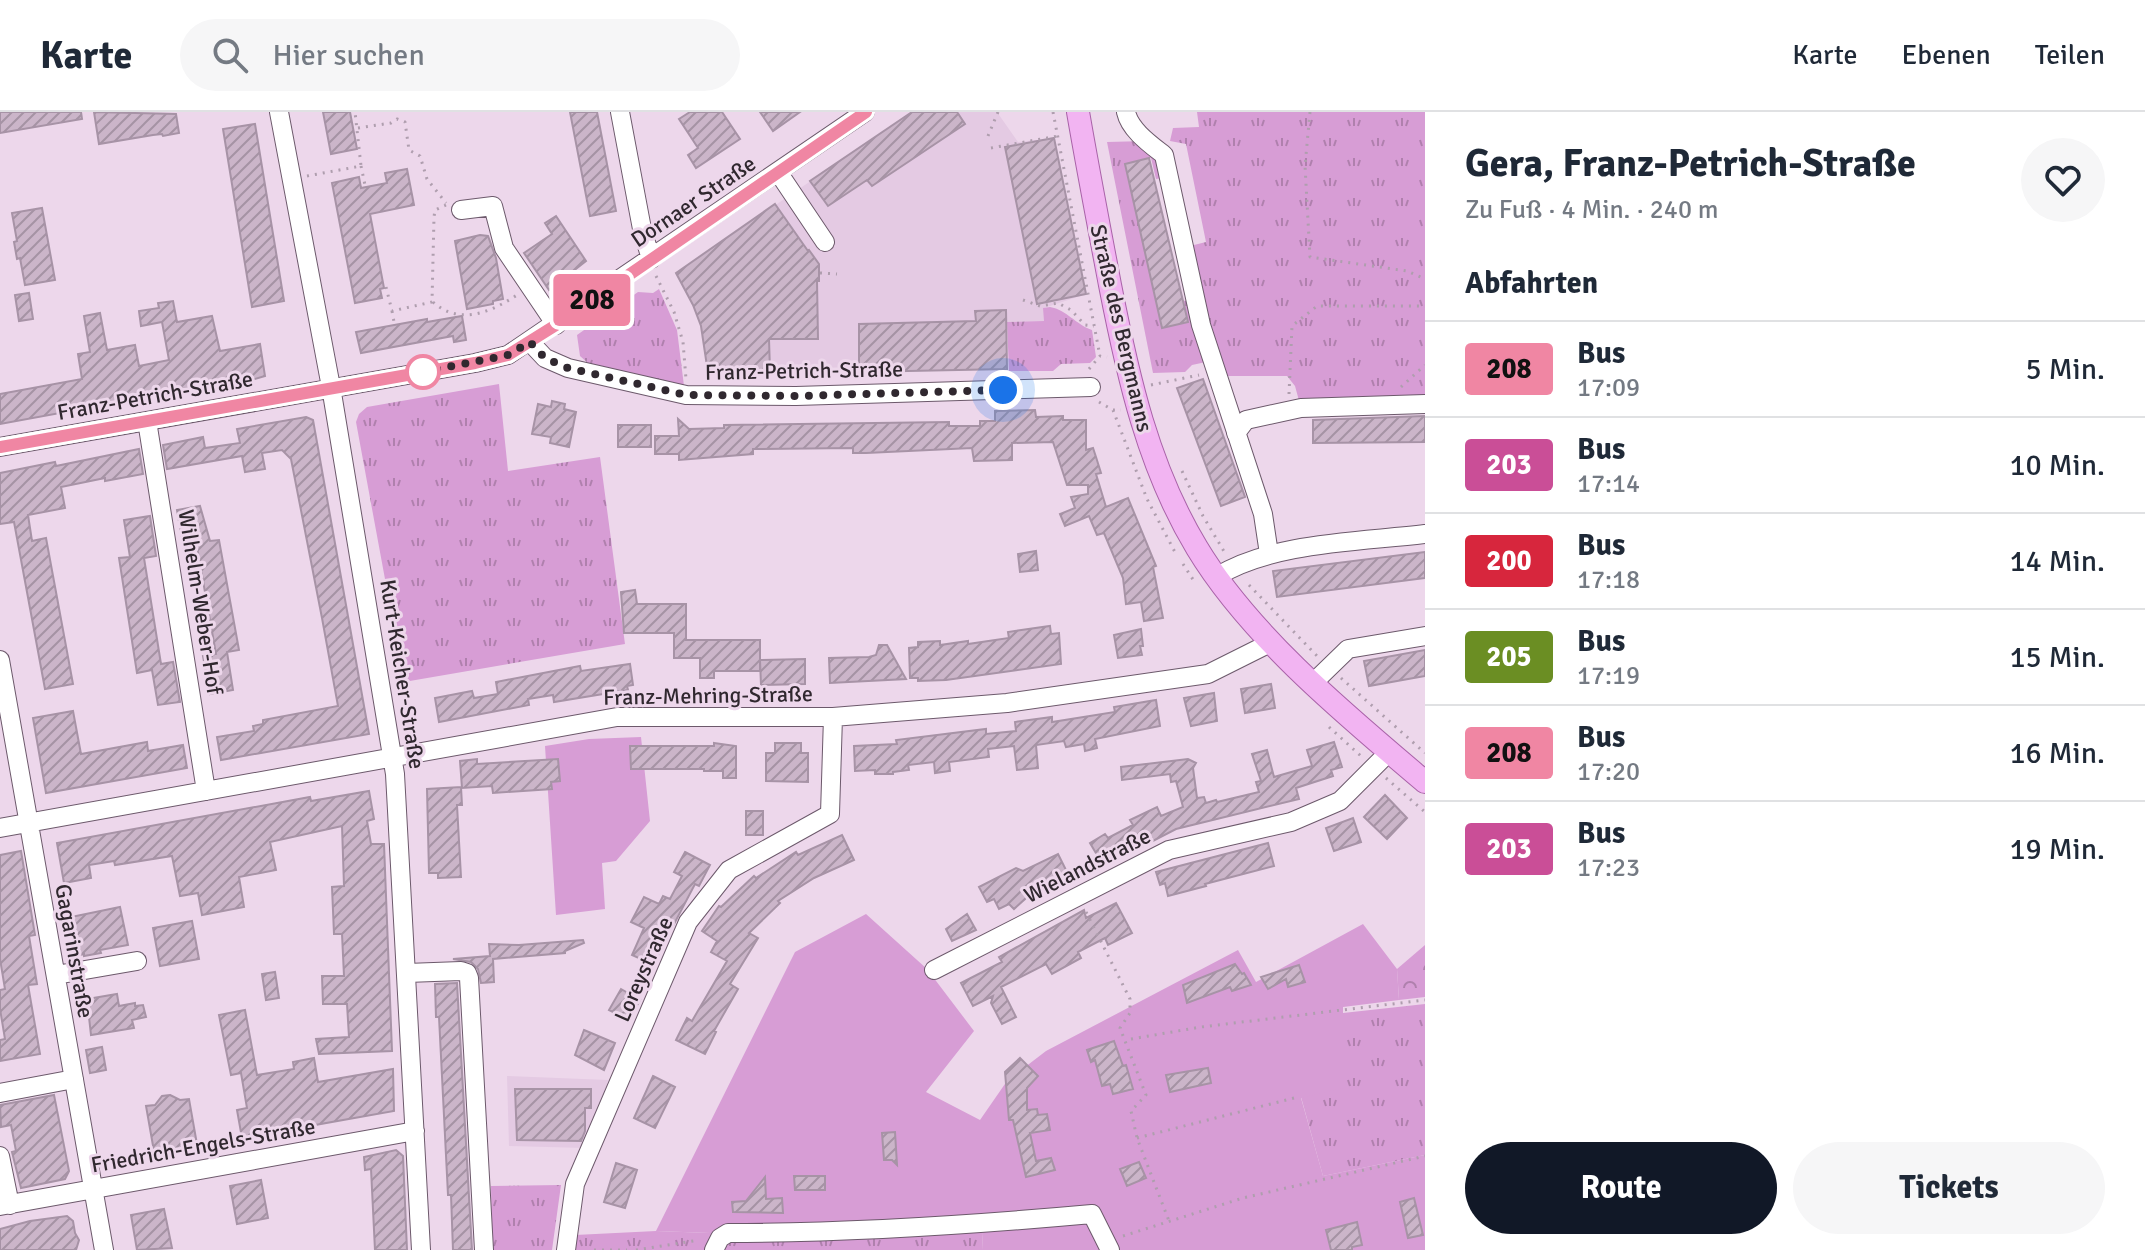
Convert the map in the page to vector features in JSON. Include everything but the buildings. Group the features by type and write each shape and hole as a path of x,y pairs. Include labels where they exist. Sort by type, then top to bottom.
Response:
{"main road":[{"name":"Straße des Bergmanns","path":"1078,112 1131,389 1153,459 1197,548 1226,571 1272,642 1321,674 1389,752 1425,782"}],"street":[{"name":"Kurt-Keicher-Straße","path":"279,112 331,387 393,757 421,1250"},
{"path":"620,112 651,259"},
{"name":"Dornaer Straße","path":"508,355 865,112"},
{"path":"1126,112 1126,117 1146,140 1164,155 1201,325 1263,514 1269,554"},
{"path":"778,172 825,242"},
{"path":"454,206 493,206 504,248 556,325"},
{"name":"Franz-Petrich-Straße","path":"530,342 545,358 568,368 686,395 796,396 1091,387"},
{"name":"Franz-Petrich-Straße","path":"0,447 508,355"},
{"path":"1236,433 1246,420 1295,409 1425,404"},
{"name":"Wilhelm-Weber-Hof","path":"147,421 206,791"},
{"path":"1226,571 1269,554 1425,534"},
{"path":"1321,674 1348,649 1425,636"},
{"name":"Franz-Mehring-Straße","path":"0,828 617,717 833,717 1007,703 1208,674 1272,642"},
{"name":"Gagarinstraße","path":"0,660 104,1250"},
{"name":"Loreystraße","path":"566,1250 575,1184 688,922 729,870 830,814 833,717"},
{"name":"Wielandstraße","path":"934,970 1169,850 1291,822 1340,801 1389,752"},
{"path":"56,975 137,961"},
{"path":"407,973 461,971 467,973 469,978 484,1250"},
{"path":"0,1093 74,1079"},
{"name":"Friedrich-Engels-Straße","path":"5,1206 415,1131"},
{"path":"0,1156 5,1206"},
{"path":"706,1245 728,1233 834,1233 1092,1214 1108,1246"}],"path":[{"path":"355,112 365,185"},
{"path":"988,136 998,112"},
{"path":"1053,112 1100,356"},
{"path":"1310,112 1305,166 1310,257 1407,271 1425,279"},
{"path":"358,128 391,123 397,119 405,122 409,150 420,156 427,179 454,206"},
{"path":"991,148 1059,136"},
{"path":"291,179 361,166"},
{"path":"432,302 435,210 454,206"},
{"path":"651,259 683,342 686,395"},
{"path":"820,273 837,274"},
{"path":"386,287 394,322"},
{"path":"392,311 432,302 450,313 472,315 499,307 530,287"},
{"path":"1023,300 1040,306 1058,303 1071,310 1085,325 1118,328"},
{"path":"1295,409 1292,326 1317,306 1425,306"},
{"path":"1382,405 1425,365"},
{"path":"1131,389 1214,372"},
{"path":"1181,470 1226,571 1281,620 1321,674 1425,753"},
{"path":"1078,897 1130,999 1130,1013 1120,1028 1146,1095 1131,1111 1137,1138 1169,1221"},
{"path":"1131,1039 1201,1027 1425,1000"},
{"path":"1137,1138 1298,1097"},
{"path":"1108,1246 1169,1221 1243,1198 1425,1156"},
{"path":"636,1250 706,1245"},
{"path":"594,1250 627,1250"}],"shaded area":[{"path":"912,112 997,112 1018,142 1054,138 1086,294 1044,308 1044,321 1007,322 1007,369 708,373 701,326 676,273"},
{"path":"507,1076 608,1080 585,1148 509,1146"}],"green space":[{"path":"1197,112 1425,112 1425,405 1301,408 1295,386 1287,376 1218,376 1190,246 1206,242 1186,144 1170,141 1173,128 1199,127"},
{"path":"1146,141 1169,177 1156,179 1151,158 1125,165 1162,327 1188,322 1183,301 1191,300 1206,362 1192,365 1185,372 1153,373 1107,142"},
{"path":"659,289 677,330 684,386 590,365 580,356 577,335 638,292 653,293"},
{"path":"1050,307 1092,330 1096,357 1090,363 1061,364 1053,371 1009,371 1007,322 1044,321 1043,308"},
{"path":"499,384 508,471 600,457 625,644 404,682 356,422 367,407"},
{"path":"641,737 650,821 616,861 602,863 605,909 556,915 545,746 589,739"},
{"path":"866,914 927,969 974,1031 926,1092 980,1120 1007,1081 1046,1051 1238,950 1256,982 1363,924 1397,969 1399,1000 1343,1007 1343,1088 1301,1098 1323,1176 1425,1155 1425,1250 983,1250 982,1232 822,1237 656,1231 795,952"},
{"path":"1425,945 1425,997 1399,1000 1397,969"},
{"path":"1425,1004 1425,1155 1323,1176 1301,1097 1343,1087 1343,1013"},
{"path":"561,1185 552,1250 492,1250 491,1186"},
{"path":"656,1231 822,1237 982,1232 983,1250 576,1250 575,1235"}],"bus line":[{"name":"208","path":"0,447 508,355 866,112"}],"route":[{"path":"423,372 508,355 530,342 545,358 568,368 686,395 796,396 1003,390"}]}
